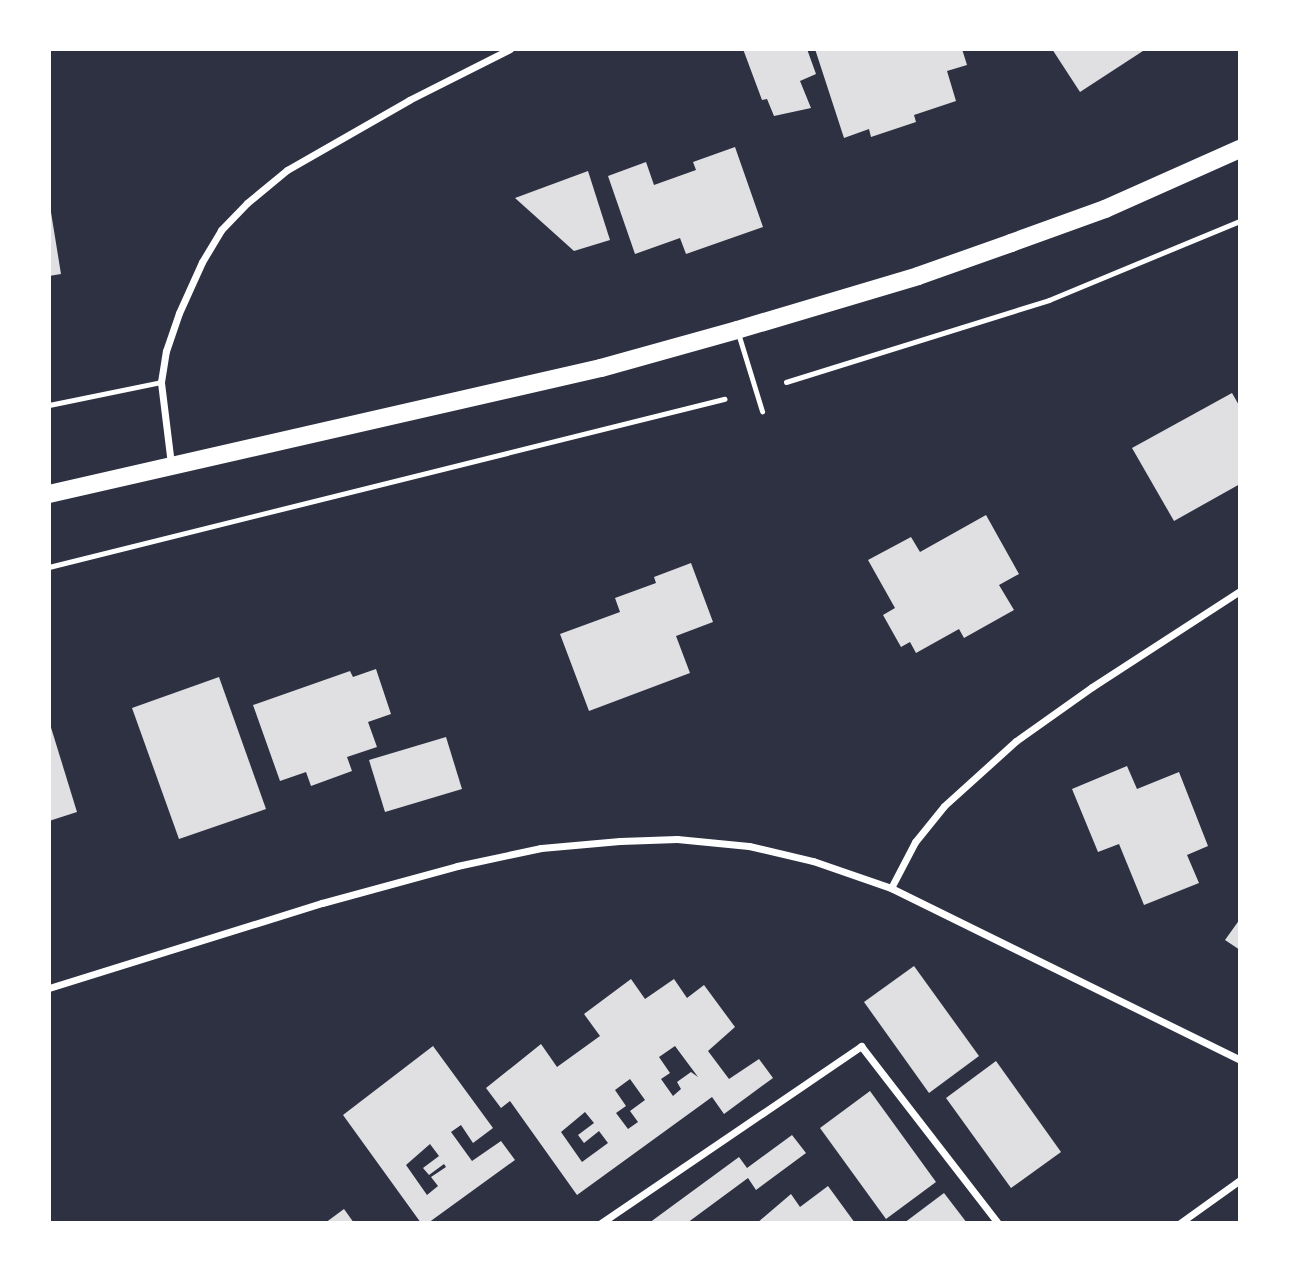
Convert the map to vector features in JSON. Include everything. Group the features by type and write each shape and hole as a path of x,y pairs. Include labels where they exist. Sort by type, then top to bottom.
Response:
{"main road":[{"path":"49,494 601,368 737,330 918,276 1034,235 1105,209 1240,149"}],"street":[{"path":"171,465 161,382 166,351 179,313 202,262 221,230 247,203 287,170 341,137 510,49"},
{"path":"891,888 915,842 943,806 1016,741 1092,687 1240,591"},
{"path":"49,988 322,903 457,866 541,849 620,841 677,839 749,846 813,861 891,888 1240,1060"},
{"path":"601,1223 861,1046 998,1223"},
{"path":"1180,1223 1240,1180"}],"lane":[{"path":"737,330 762,411"},
{"path":"49,405 161,382"}],"path":[{"path":"49,566 756,391 1049,300 1240,220"}],"building":[{"path":"743,49 807,49 816,74 800,81 811,108 774,116 767,99 762,100"},
{"path":"815,49 962,49 967,65 947,71 956,101 914,115 916,122 871,137 869,129 844,138"},
{"path":"1052,49 1146,49 1080,92"},
{"path":"735,147 763,227 686,254 680,238 635,254 608,176 646,162 654,185 696,170 693,162"},
{"path":"588,171 610,240 574,251 515,198"},
{"path":"49,200 61,274 49,276"},
{"path":"1232,393 1240,407 1240,484 1174,521 1132,448"},
{"path":"986,515 1019,574 999,585 1014,610 964,638 959,629 916,653 910,642 901,647 883,615 895,608 868,560 911,537 920,552"},
{"path":"691,563 713,622 676,636 690,673 589,711 560,634 620,612 615,598 656,583 654,577"},
{"path":"376,669 391,714 368,722 377,747 347,757 352,771 311,786 306,772 280,781 253,705 350,671 353,677"},
{"path":"219,677 266,809 179,839 132,708"},
{"path":"49,721 77,812 49,821"},
{"path":"446,737 462,789 385,812 369,760"},
{"path":"1127,766 1137,789 1179,772 1208,846 1187,855 1199,883 1144,905 1119,844 1098,852 1072,789"},
{"path":"1240,919 1240,950 1225,940"},
{"path":"914,966 979,1056 929,1093 864,1002"},
{"path":"631,979 645,999 674,979 687,998 704,985 735,1027 708,1051 729,1079 759,1059 773,1078 724,1114 712,1097 577,1195 510,1101 501,1108 486,1088 541,1044 557,1067 600,1036 584,1014","holes":["675,1046 698,1077 691,1072 677,1082 681,1089 673,1096 661,1079 670,1073 659,1057","630,1079 645,1100 630,1111 638,1122 628,1129 616,1113 626,1106 615,1090","585,1112 594,1123 578,1135 584,1143 599,1131 608,1143 582,1162 561,1132"]},
{"path":"433,1046 493,1128 473,1143 461,1125 451,1132 472,1161 501,1141 515,1160 428,1223 421,1223 343,1115","holes":["430,1144 439,1156 423,1168 429,1175 444,1164 446,1167 431,1177 438,1186 427,1195 406,1165"]},
{"path":"996,1061 1061,1152 1011,1188 946,1098"},
{"path":"870,1091 936,1182 886,1219 820,1128"},
{"path":"792,1135 806,1153 756,1190 748,1178 687,1223 649,1223 739,1157 747,1168"},
{"path":"828,1186 855,1223 757,1223 791,1194 800,1207"},
{"path":"944,1193 967,1223 904,1223"},
{"path":"344,1209 354,1223 325,1223"}]}
